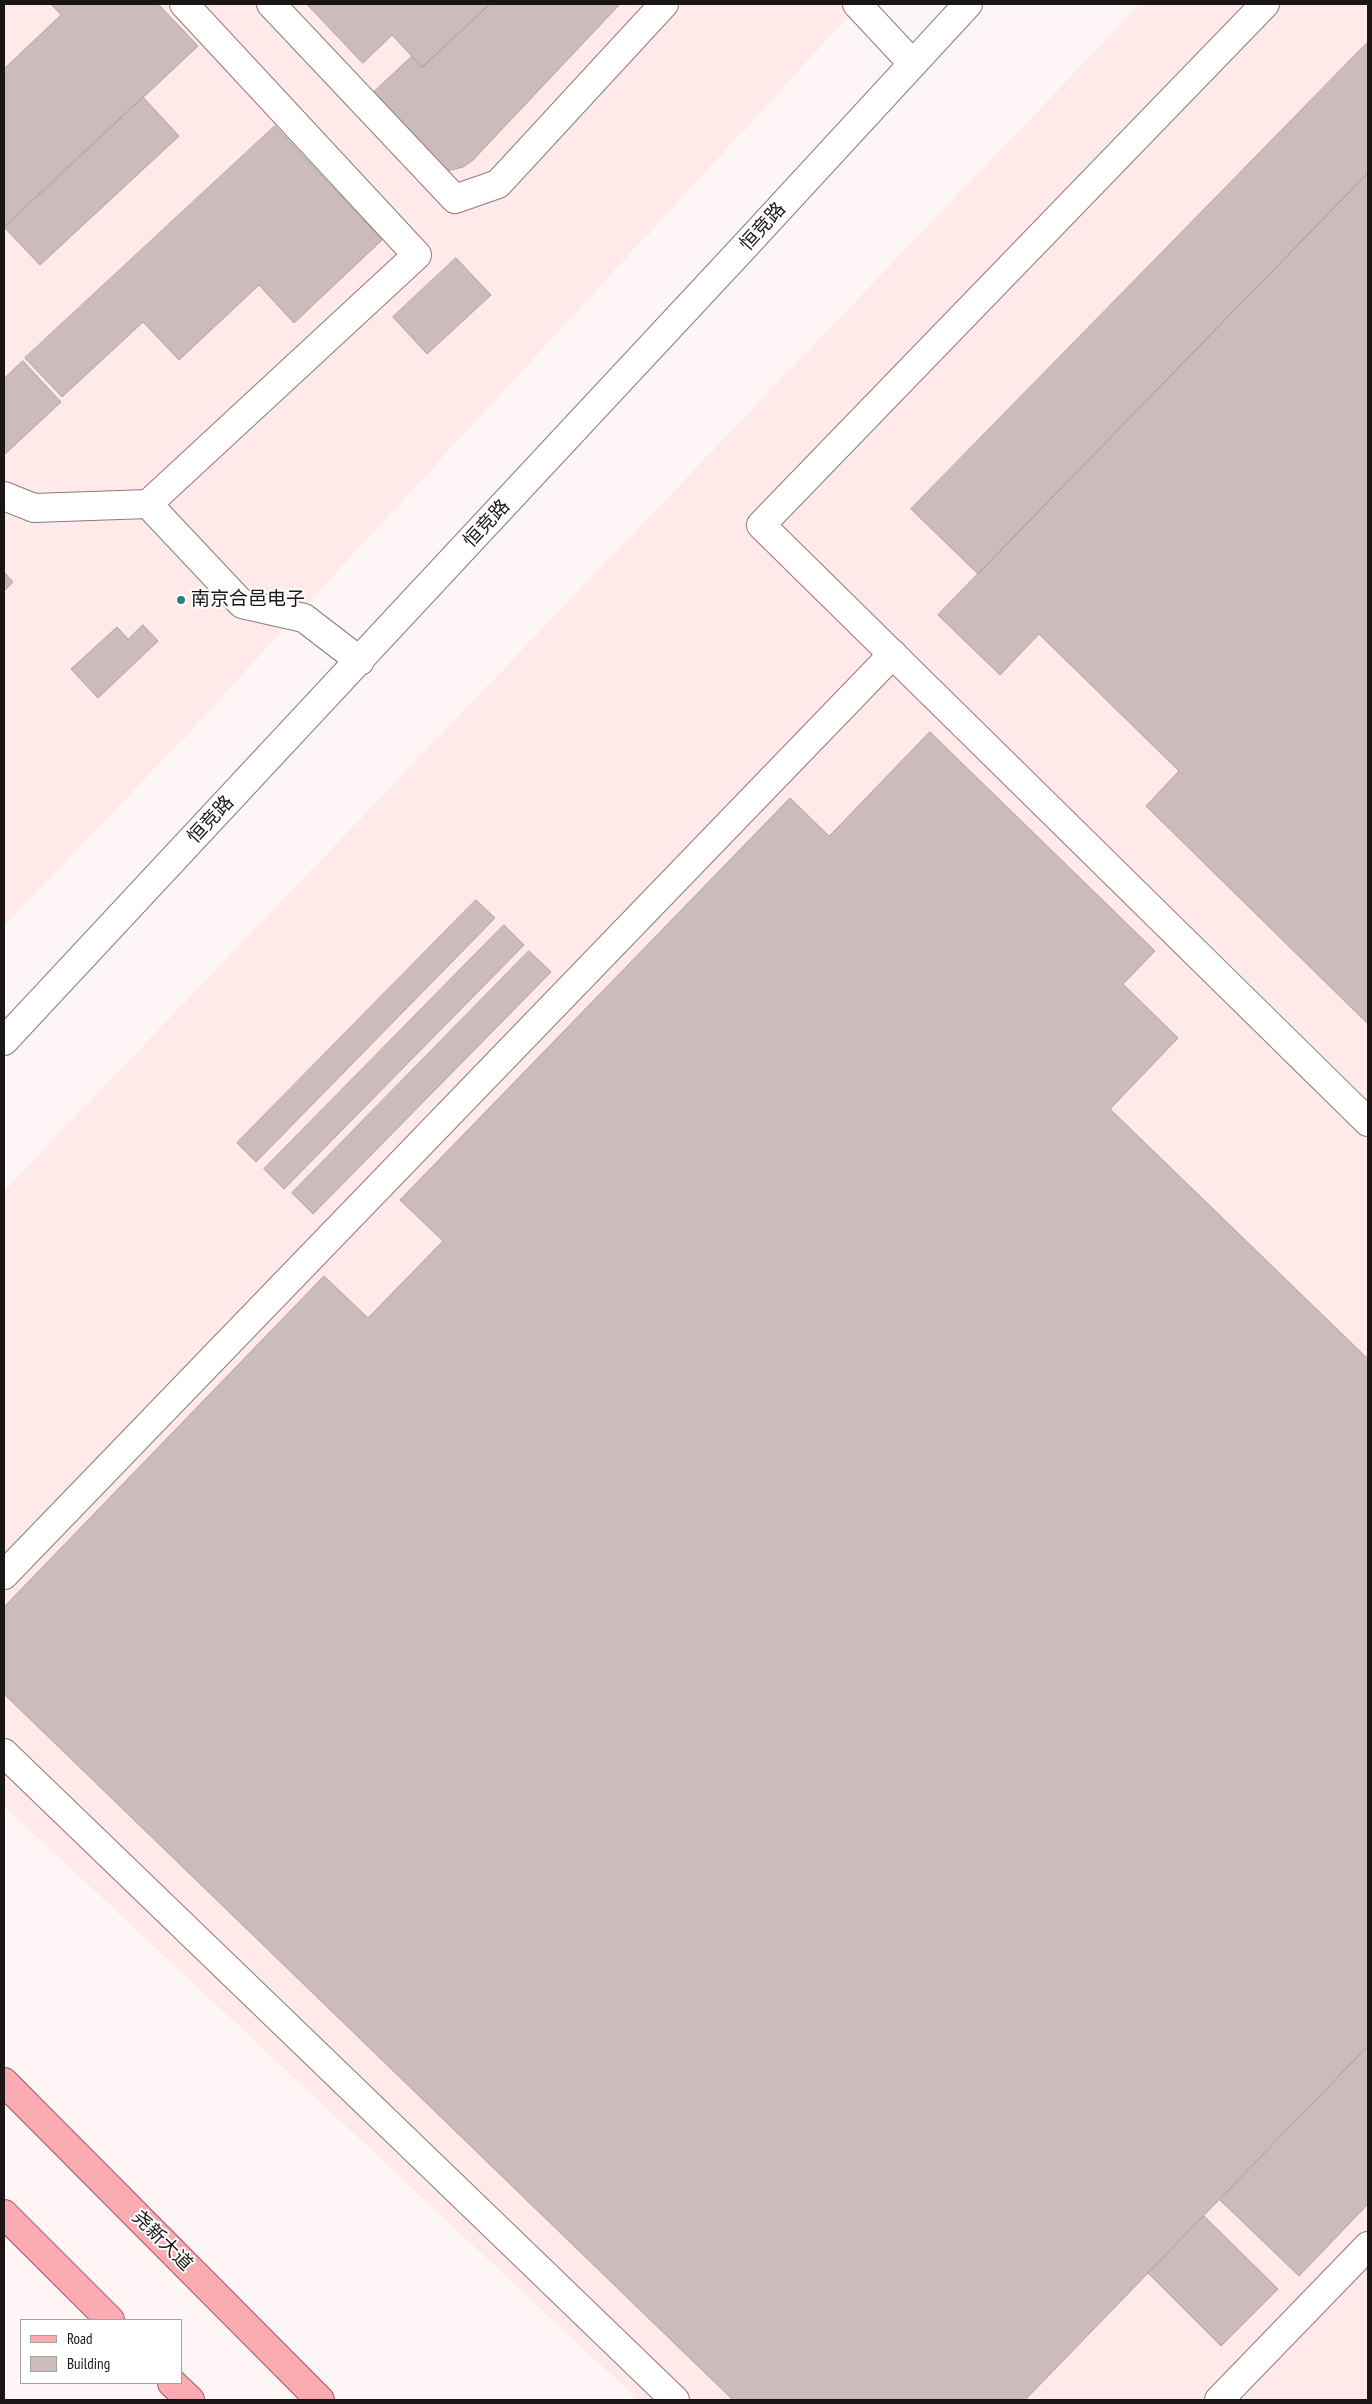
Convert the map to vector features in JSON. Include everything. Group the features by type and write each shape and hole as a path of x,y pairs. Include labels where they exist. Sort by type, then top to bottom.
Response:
{"main road":[{"name":"尧新大道","path":"4,2082 320,2400"},
{"path":"4,2214 109,2319"},
{"path":"173,2384 190,2400"}],"street":[{"path":"4,496 34,508 148,504 417,255 184,4"},
{"path":"271,4 455,199 498,184 664,4"},
{"path":"857,4 912,63"},
{"name":"恒竞路","path":"4,1041 360,661 968,4"},
{"path":"1265,4 761,525 1368,1122"},
{"path":"148,504 242,604 304,618 360,661"},
{"path":"4,1575 893,654"},
{"path":"4,1753 675,2400"},
{"path":"1219,2400 1368,2246"}],"shaded area":[{"path":"4,4 860,4 183,739 4,926"},
{"path":"1140,4 1368,4 1368,2400 638,2400 4,1806 4,1191"}],"building":[{"path":"51,4 158,4 198,46 4,228 4,69 61,15"},
{"path":"307,4 490,4 422,67 392,35 363,63"},
{"path":"490,4 620,4 472,161 463,167 443,172 367,98 412,56 422,67"},
{"path":"1368,42 1368,173 978,574 911,509"},
{"path":"143,97 179,136 40,265 4,227"},
{"path":"275,126 382,240 294,323 259,285 179,360 143,322 62,397 25,358"},
{"path":"1368,173 1368,1024 1146,806 1179,771 1039,634 1000,675 938,615"},
{"path":"456,258 491,295 427,354 393,317"},
{"path":"23,361 61,402 4,455 4,379"},
{"path":"4,572 13,582 4,591"},
{"path":"143,625 158,641 98,698 71,669 117,627 128,639"},
{"path":"930,732 1155,951 1123,984 1178,1038 1110,1109 1368,1359 1368,2046 1025,2400 733,2400 4,1694 4,1607 324,1276 368,1318 443,1241 400,1200 790,798 829,836"},
{"path":"476,900 495,918 256,1162 237,1143"},
{"path":"504,925 524,945 284,1189 264,1169"},
{"path":"529,951 551,972 313,1214 292,1193"},
{"path":"1368,2046 1368,2204 1299,2276 1220,2200"},
{"path":"1204,2216 1278,2289 1221,2346 1148,2273"}],"place":[{"name":"南京合邑电子","path":"181,600"}]}
